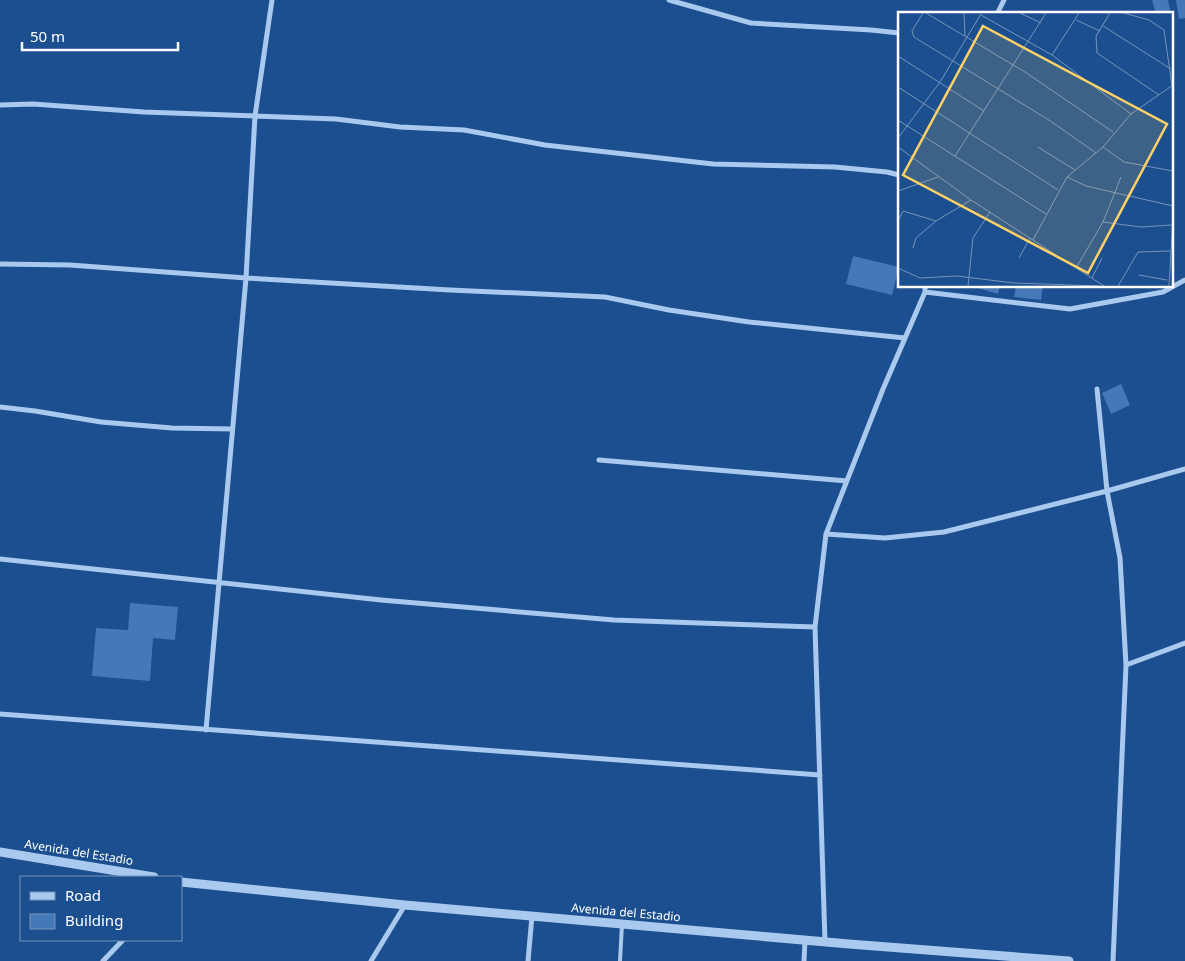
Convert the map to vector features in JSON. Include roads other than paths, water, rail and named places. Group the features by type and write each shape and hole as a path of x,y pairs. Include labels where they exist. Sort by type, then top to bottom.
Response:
{"street":[{"path":"206,730 246,278 255,116 272,0"},
{"path":"669,0 751,23 898,33"},
{"path":"999,12 1004,0"},
{"path":"0,104 33,104 144,112 336,119 400,127 464,130 545,144 713,164 835,167 898,175"},
{"path":"0,264 70,265 440,290 605,297 669,310 750,322 905,338"},
{"path":"1172,287 1185,280"},
{"path":"825,942 815,627 826,534 925,289 1070,309 1163,292 1170,288"},
{"path":"1096,389 1107,491 1120,558 1126,665 1113,961"},
{"path":"0,407 110,422 172,428 232,429"},
{"path":"600,460 847,481"},
{"path":"826,534 885,538 944,532 1107,491 1185,469"},
{"path":"0,559 381,600 614,620 815,627"},
{"path":"1126,665 1185,643"},
{"path":"0,714 820,775"},
{"name":"Avenida del Estadio","path":"0,852 148,876"},
{"name":"Avenida del Estadio","path":"182,882 405,906 1069,961"},
{"path":"371,961 405,906"},
{"path":"528,961 532,916"},
{"path":"804,961 805,940"},
{"path":"103,961 122,941"}],"lane":[{"path":"620,961 622,924"}]}
